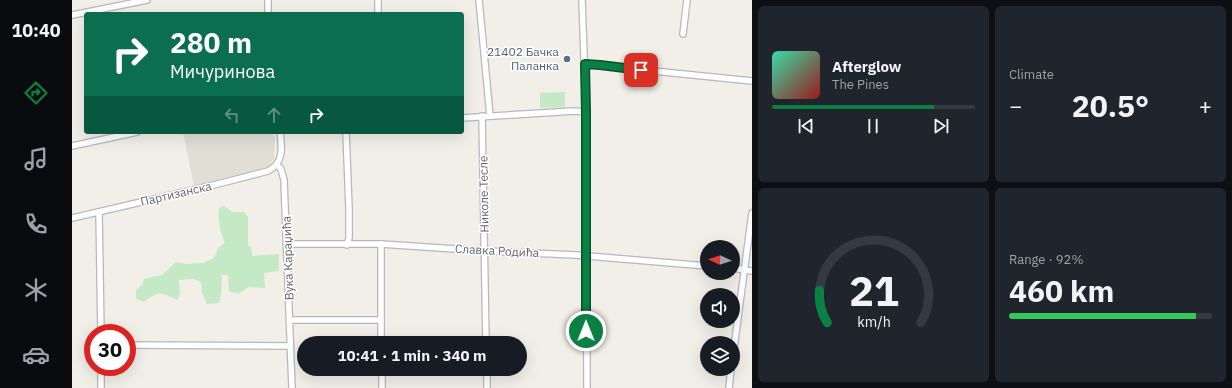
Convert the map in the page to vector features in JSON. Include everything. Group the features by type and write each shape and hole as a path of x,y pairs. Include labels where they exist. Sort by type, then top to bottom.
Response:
{"street":[{"path":"87,12 147,0"},
{"path":"268,0 268,12"},
{"path":"378,0 378,12"},
{"path":"479,0 490,116"},
{"path":"582,0 586,112 586,388"},
{"path":"683,34 687,0"},
{"path":"72,15 84,13"},
{"path":"585,64 752,81"},
{"path":"464,118 574,111 586,112"},
{"name":"Николе Тесле","path":"482,116 486,336"},
{"path":"72,146 128,134"},
{"path":"277,165 281,156 280,134"},
{"path":"346,134 349,208 348,245"},
{"name":"Партизанска","path":"72,218 268,171 277,165"},
{"name":"Вука Караџића","path":"277,165 281,169 284,180 288,244 292,388"},
{"path":"99,212 101,324"},
{"path":"735,336 752,213"},
{"name":"Славка Родића","path":"288,244 381,244 586,256 700,265"},
{"path":"381,244 381,336"},
{"path":"740,269 752,271"},
{"path":"290,320 381,320"},
{"path":"136,345 290,346"},
{"path":"101,376 101,388"},
{"path":"382,376 382,388"},
{"path":"486,376 487,388"},
{"path":"729,388 730,376"}],"shaded area":[{"path":"183,134 273,134 275,139 274,159 268,167 194,186"}],"green space":[{"path":"565,92 565,107 540,108 540,93"},
{"path":"224,206 232,212 244,212 248,217 248,245 251,247 252,256 279,254 279,271 264,273 265,288 249,287 238,294 229,291 228,275 222,275 219,303 207,304 202,293 201,282 194,279 179,280 180,294 177,300 163,294 157,294 144,302 136,299 136,290 142,285 144,279 162,275 176,262 186,264 203,263 214,258 218,248 225,243 219,221 219,208"}],"place":[{"name":"21402 Бачка Паланка","path":"567,59"}],"route":[{"path":"586,331 585,64 641,70"}]}
